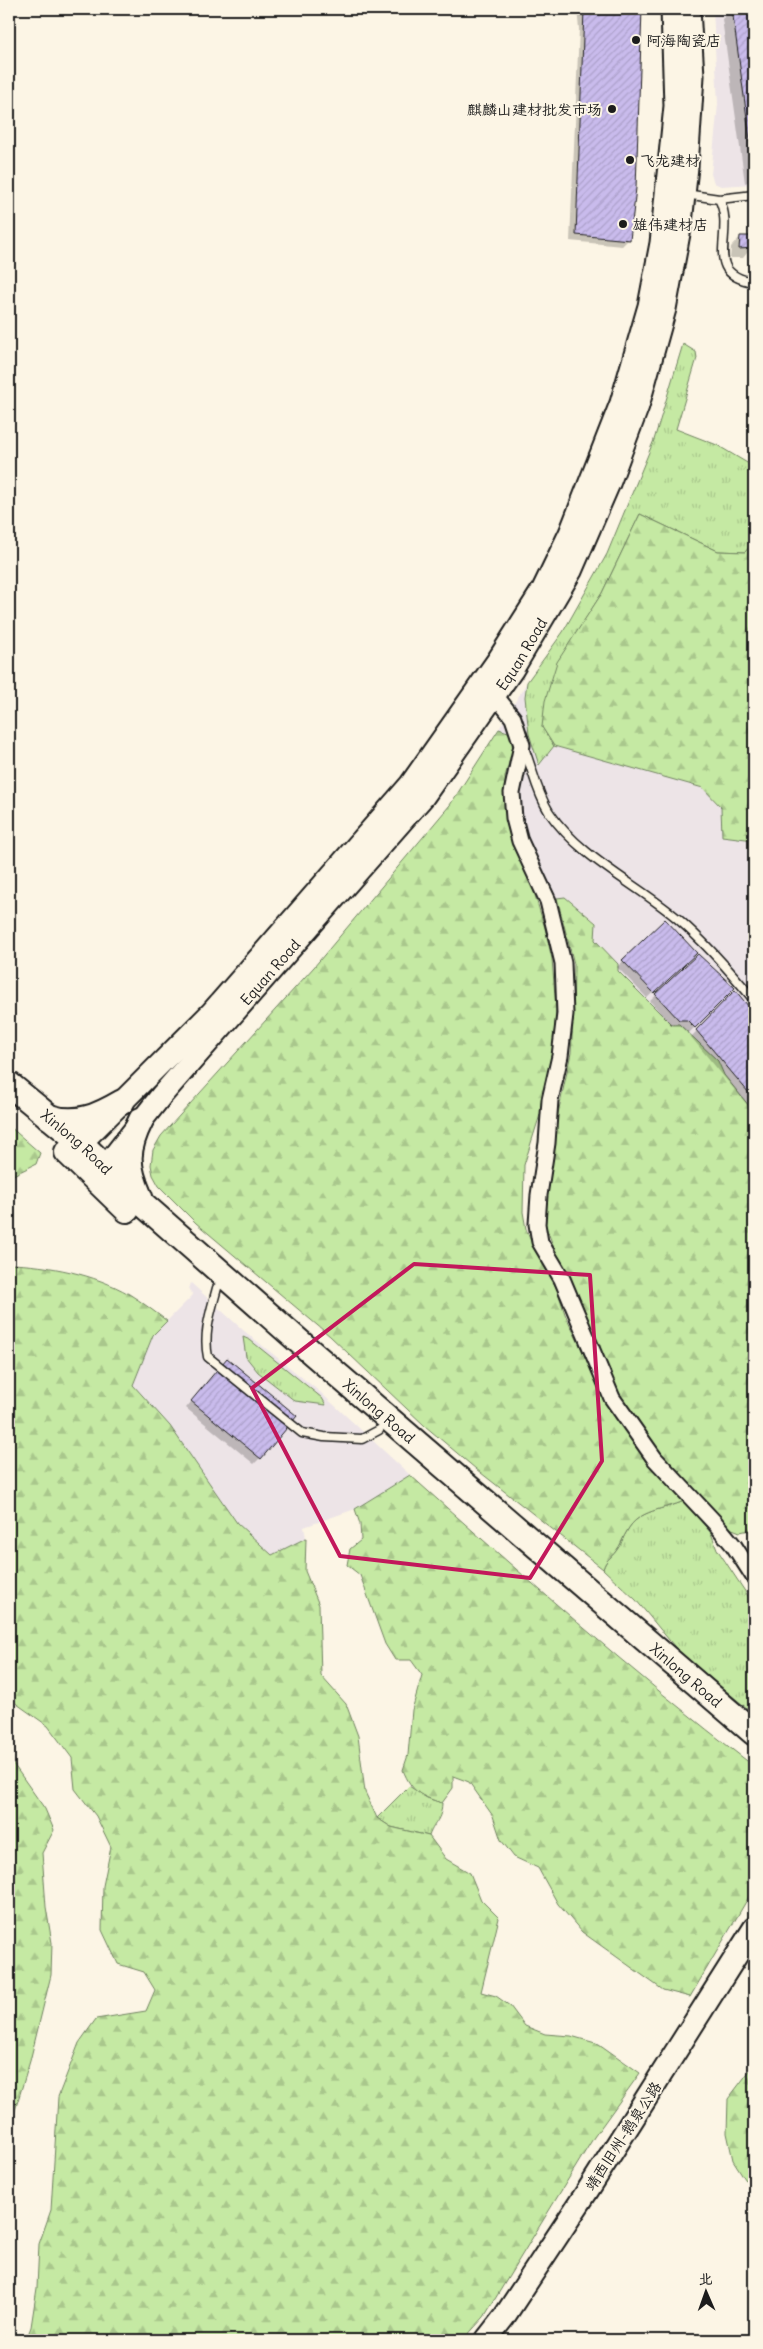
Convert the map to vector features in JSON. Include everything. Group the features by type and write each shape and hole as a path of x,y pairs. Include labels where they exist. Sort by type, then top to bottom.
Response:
{"main road":[{"name":"Equan Road","path":"75,1148 141,1085 212,1012 410,786 498,660 531,608 554,566 570,533 621,403 649,306 661,243 675,115 676,76 672,9"},
{"name":"Equan Road","path":"101,1174 141,1120 424,796 528,645 571,571 629,430 660,333 684,194 693,76 689,9"},
{"name":"Xinlong Road","path":"9,1084 49,1117 75,1148 217,1288 579,1605 754,1749"},
{"path":"49,1117 61,1121 90,1119 122,1102"},
{"name":"Xinlong Road","path":"9,1104 75,1148"},
{"path":"141,1120 130,1143 128,1154 133,1180 144,1205"},
{"name":"Xinlong Road","path":"101,1174 144,1205 622,1622 754,1733"},
{"name":"靖西旧州-鹅泉公路","path":"486,2340 504,2317 594,2182 754,1928"}],"street":[{"path":"495,695 513,718 522,745 512,793 514,818 520,840 548,901 559,942 564,989 562,1039 550,1100 547,1143 538,1195 537,1224 540,1242 562,1279 612,1398 655,1459 722,1531 754,1577"}],"lane":[{"path":"684,194 719,199 754,195"},
{"path":"719,199 726,213 726,231 722,250 724,265 734,276 754,282"},
{"path":"522,745 539,794 563,828 588,852 677,918 720,961 754,1000"},
{"path":"217,1288 205,1342 208,1357 302,1433 324,1437 362,1439 379,1430"}],"highlighted area":[{"path":"414,1264 590,1275 602,1461 530,1578 340,1556 252,1388"}],"shaded area":[{"path":"713,9 754,9 754,184 721,186 714,183 711,174 718,104"},
{"path":"527,682 525,697 539,764 554,746 703,788 721,807 722,836 754,840 754,1112 724,1075 718,1061 671,1024 618,970 618,964 595,940 596,922 565,897 557,898 548,884 520,827 519,784 525,773 524,762 508,732 499,729"},
{"path":"191,1283 243,1330 320,1392 410,1475 355,1509 304,1527 306,1538 272,1556 237,1523 170,1426 133,1385 153,1335 193,1295 189,1289"}],"green space":[{"path":"683,344 696,352 697,358 676,429 717,445 754,467 754,542 745,552 718,551 640,514 602,593 584,621 542,727 554,746 539,765 529,734 525,697 527,682 563,632 607,554 654,440"},
{"path":"640,514 718,551 745,552 754,542 754,840 722,836 721,807 703,788 554,746 542,727 545,701 557,662 602,593"},
{"path":"499,729 508,732 515,740 505,777 507,817 530,879 545,928 552,959 556,1008 552,1067 545,1099 524,1165 523,1212 526,1229 532,1244 557,1289 565,1314 608,1405 647,1463 684,1501 652,1511 638,1518 627,1531 618,1549 607,1561 603,1569 476,1469 425,1426 330,1336 196,1223 159,1186 153,1175 151,1165 153,1150 161,1136 314,967 450,805"},
{"path":"565,897 596,923 595,940 618,964 618,971 671,1024 679,1024 718,1061 724,1075 754,1112 754,1529 740,1532 727,1527 700,1495 658,1452 622,1402 543,1219 554,1132 571,1053 574,964 557,898"},
{"path":"9,1126 40,1153 36,1164 9,1177"},
{"path":"9,1264 39,1266 101,1281 129,1294 167,1321 153,1335 133,1385 170,1426 237,1523 272,1555 306,1538 305,1571 319,1605 321,1676 346,1704 358,1736 365,1792 377,1818 391,1827 429,1836 446,1859 470,1873 481,1900 499,1918 481,1992 496,1996 510,2006 525,2026 545,2034 571,2036 599,2044 640,2073 594,2137 484,2317 463,2340 26,2340 31,2327 37,2288 39,2244 51,2210 58,2097 79,2043 96,2019 146,2011 155,1990 144,1972 118,1964 102,1930 103,1886 111,1847 96,1816 75,1789 72,1758 48,1726 14,1702 9,1692"},
{"path":"243,1337 250,1340 322,1398 326,1405 295,1401 258,1372 246,1357"},
{"path":"410,1475 620,1659 751,1764 754,1770 754,1888 690,1997 663,1990 582,1932 558,1904 538,1868 514,1857 501,1840 493,1816 469,1782 453,1776 453,1788 442,1803 422,1795 413,1788 406,1777 403,1770 408,1755 412,1710 422,1675 411,1660 395,1660 385,1644 360,1575 347,1565 350,1549 361,1540 360,1524 355,1509"},
{"path":"684,1501 711,1533 717,1549 754,1605 754,1714 679,1652 636,1600 603,1569 607,1561 618,1549 627,1531 638,1518 652,1511"},
{"path":"9,1758 45,1809 54,1830 42,1853 46,1907 52,1943 51,1975 30,2061 9,2130"},
{"path":"409,1786 427,1798 442,1803 439,1818 429,1836 391,1827 377,1818"},
{"path":"754,2065 754,2193 733,2160 727,2133 728,2099"}],"building":[{"name":"麒麟山建材批发市场","path":"584,9 642,9 636,188 630,240 576,235"},
{"path":"732,9 754,9 754,169"},
{"path":"740,236 754,236 754,248 739,249"},
{"path":"665,919 697,953 654,993 622,960"},
{"path":"698,954 735,988 695,1028 687,1020 679,1020 655,994"},
{"path":"735,990 754,1013 754,1099 696,1030"},
{"path":"227,1358 297,1416 261,1459 191,1401"}],"place":[{"name":"阿海陶瓷店","path":"636,40"},
{"name":"麒麟山建材批发市场","path":"612,109"},
{"name":"飞龙建材","path":"630,160"},
{"name":"雄伟建材店","path":"623,224"}]}
